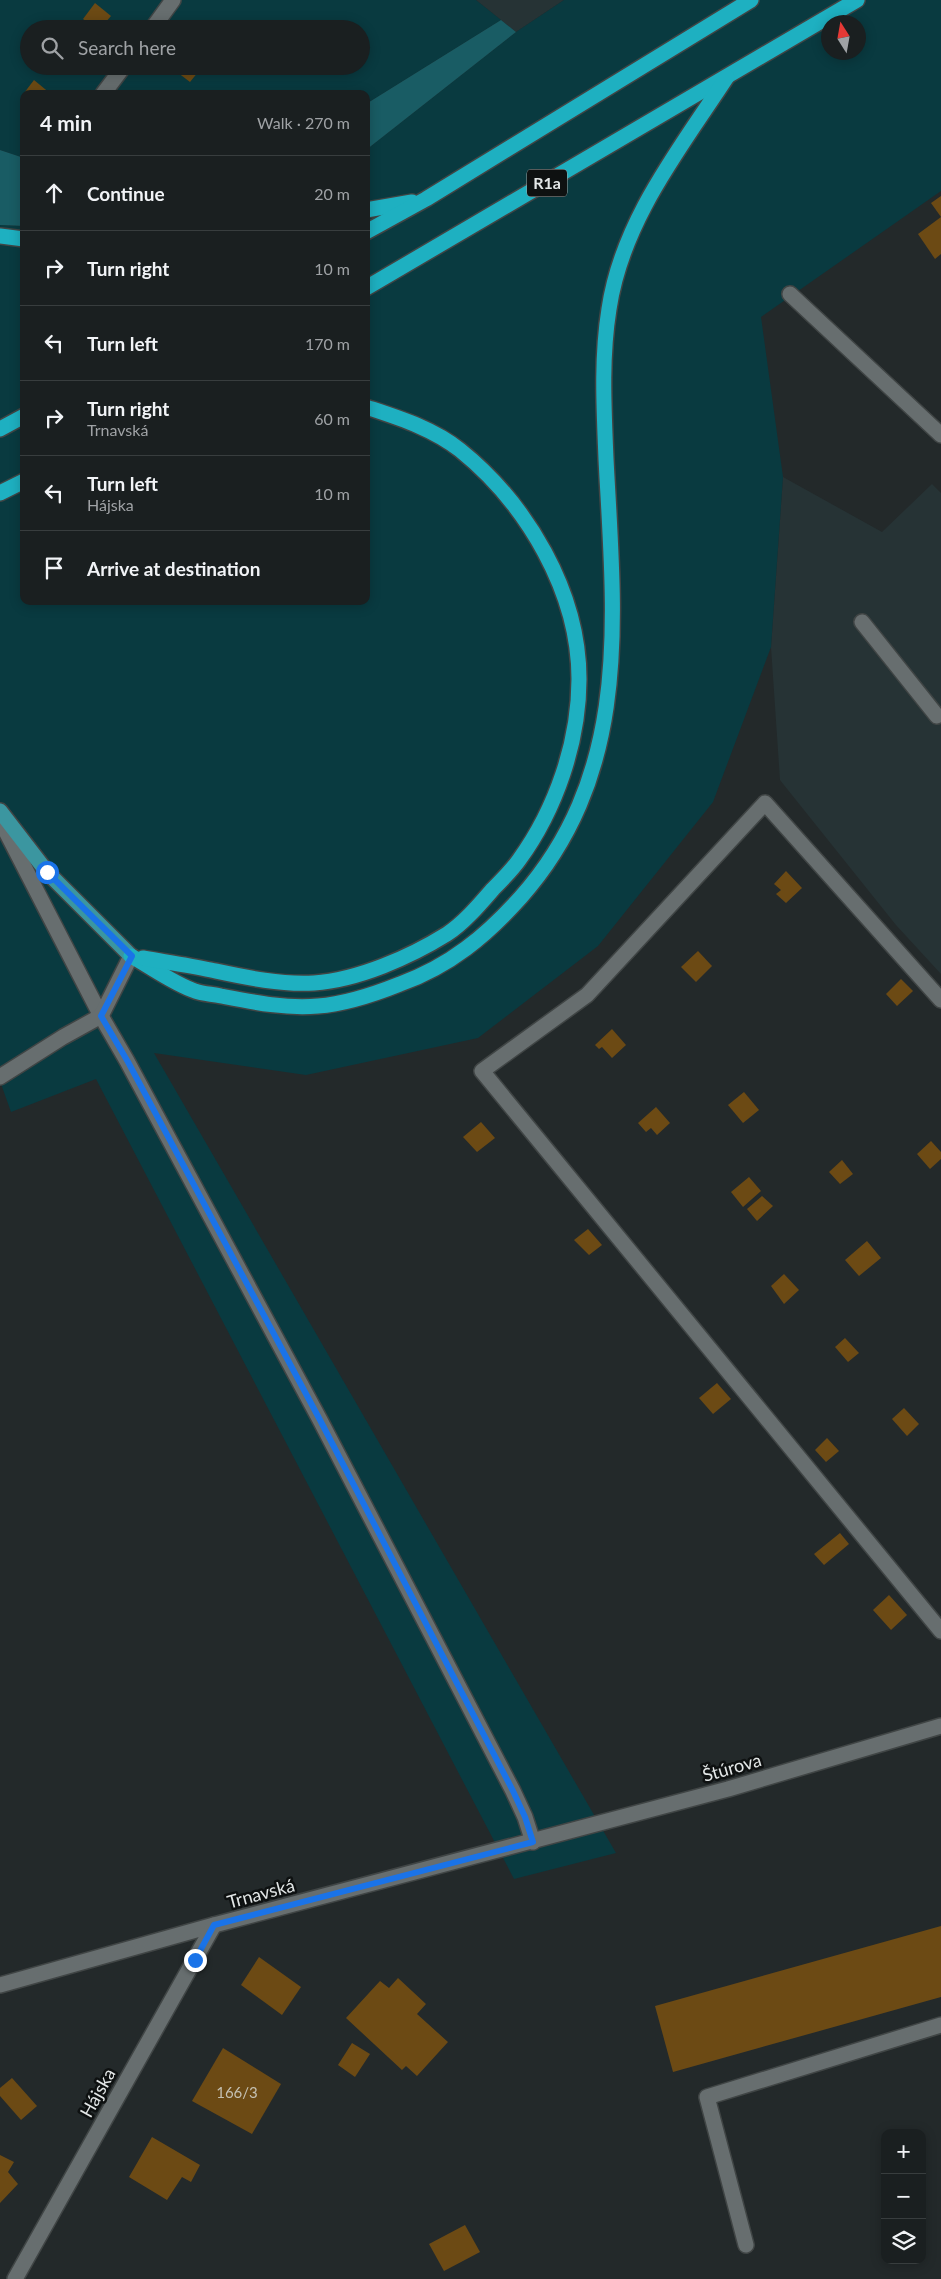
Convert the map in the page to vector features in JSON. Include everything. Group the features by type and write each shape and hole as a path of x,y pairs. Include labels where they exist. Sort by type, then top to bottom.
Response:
{"highway":[{"path":"370,230 426,200 751,0"},
{"name":"R1a","path":"370,286 858,0"},
{"path":"132,956 194,991 259,1004 319,1006 373,994 419,977 468,949 504,916 536,879 560,842 585,794 601,739 610,689 613,633 612,582 603,362 609,307 621,257 639,213 727,78"},
{"path":"370,209 426,200"},
{"path":"0,236 20,238"},
{"path":"132,956 263,980 314,983 365,972 408,955 449,932 484,899 519,860 550,808 568,756 577,709 579,679 569,612 551,564 523,516 491,478 458,449 416,423 370,408"},
{"path":"0,429 20,418"},
{"path":"0,493 20,483"}],"main road":[{"path":"0,811 47,872 132,956"}],"street":[{"path":"159,20 173,0"},
{"path":"106,90 117,75"},
{"path":"790,294 941,435"},
{"path":"862,622 940,716"},
{"path":"941,1000 765,803 587,995 482,1071 941,1631"},
{"path":"0,820 101,1016 128,1062 320,1420 513,1791 525,1817 533,1842"},
{"path":"0,1077 63,1037 101,1016 132,956"},
{"name":"Štúrova","path":"533,1842 728,1789 941,1726"},
{"name":"Trnavská","path":"0,1985 214,1925 533,1842"},
{"name":"Hájska","path":"15,2279 214,1925"},
{"path":"746,2245 707,2098 941,2025"}],"shaded area":[{"path":"0,0 476,0 501,20 370,102 370,90 20,90 20,157 0,150"},
{"path":"476,0 564,0 516,32"},
{"path":"564,0 941,0 941,191 761,317 783,477 771,647 713,802 598,946 478,1038 306,1075 154,1053 616,1853 514,1879 96,1079 11,1112 0,1081 0,225 20,226 20,605 370,605 370,147 516,32"},
{"path":"501,20 516,32 370,147 370,102"},
{"path":"0,150 20,157 20,226 0,225"},
{"path":"783,477 882,532 932,484 941,493 941,974 896,925 780,780 771,647"}],"building":[{"path":"95,3 111,16 108,20 83,19"},
{"path":"181,75 196,75 190,82"},
{"path":"34,80 46,90 26,90"},
{"path":"941,196 941,217 931,203"},
{"path":"941,217 941,254 935,259 918,234"},
{"path":"786,871 802,888 786,903 776,894 781,890 774,884"},
{"path":"698,951 712,966 696,982 681,967"},
{"path":"901,979 913,991 897,1006 886,994"},
{"path":"612,1029 626,1045 612,1058 602,1047 599,1049 595,1045"},
{"path":"744,1092 759,1110 743,1123 728,1105"},
{"path":"656,1107 670,1123 657,1135 651,1128 646,1132 638,1123"},
{"path":"481,1122 495,1138 477,1152 463,1137"},
{"path":"931,1141 941,1152 941,1159 930,1169 917,1154"},
{"path":"842,1160 853,1174 840,1184 829,1172"},
{"path":"749,1177 761,1191 743,1207 731,1192"},
{"path":"762,1196 773,1206 757,1221 747,1209"},
{"path":"588,1229 602,1245 589,1255 574,1240"},
{"path":"867,1241 881,1258 859,1276 845,1260"},
{"path":"784,1274 799,1290 784,1304 771,1286"},
{"path":"845,1338 859,1353 848,1362 835,1347"},
{"path":"717,1383 731,1399 713,1414 699,1398"},
{"path":"904,1408 919,1424 907,1436 892,1419"},
{"path":"827,1438 839,1451 826,1462 815,1450"},
{"path":"840,1533 849,1544 824,1565 814,1554"},
{"path":"889,1595 907,1615 891,1630 873,1610"},
{"path":"941,1926 941,1997 673,2072 655,2006"},
{"path":"259,1957 301,1987 282,2015 241,1985"},
{"path":"398,1978 426,2004 417,2014 448,2042 417,2076 406,2066 402,2070 346,2018 380,1981 389,1988"},
{"path":"352,2043 370,2054 355,2077 338,2065"},
{"path":"223,2048 281,2084 252,2134 192,2101"},
{"path":"12,2078 37,2106 21,2120 0,2096 0,2088"},
{"path":"152,2137 200,2165 191,2182 182,2177 167,2200 129,2177"},
{"path":"0,2155 14,2162 8,2172 18,2184 0,2203"},
{"path":"465,2225 480,2252 444,2271 429,2244"}],"route":[{"path":"47,872 79,906 132,956 101,1016 128,1062 320,1420 513,1791 525,1817 533,1842 214,1925 195,1960"}]}
